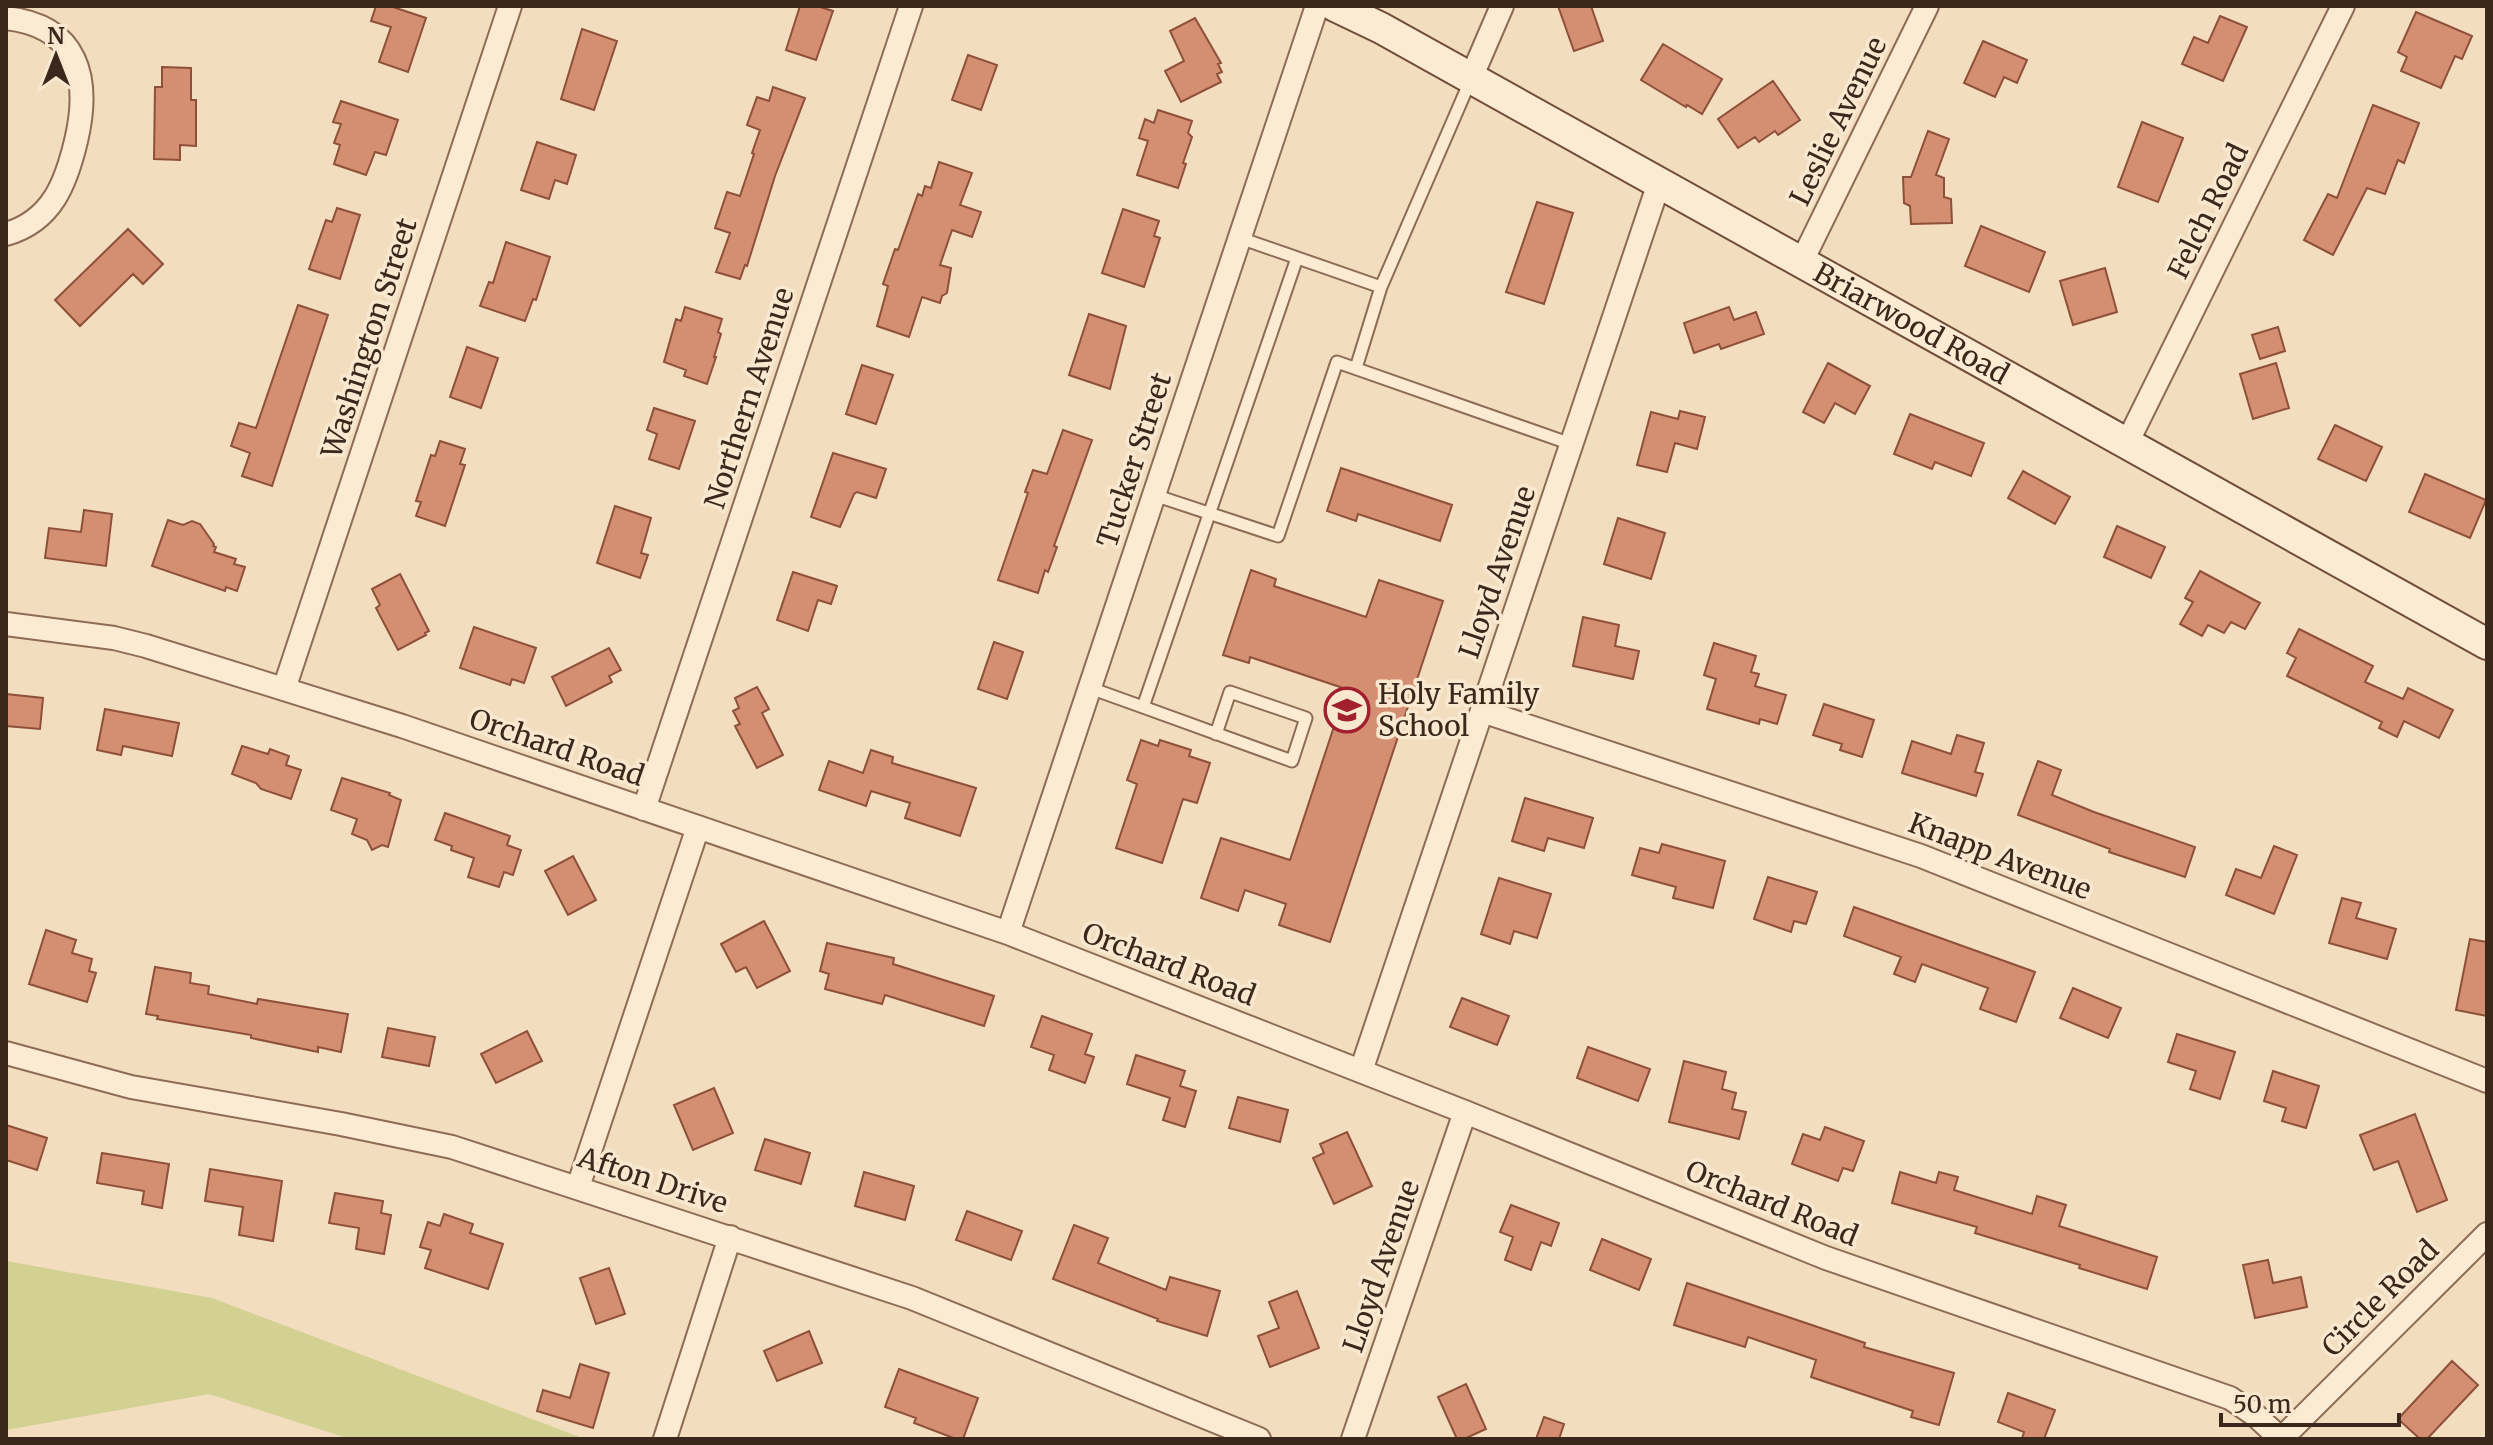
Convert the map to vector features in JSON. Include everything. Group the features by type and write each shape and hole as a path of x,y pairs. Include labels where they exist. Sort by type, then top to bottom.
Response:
{"street":[{"name":"Washington Street","path":"284,689 510,6"},
{"name":"Northern Avenue","path":"644,809 911,6"},
{"name":"Tucker Street","path":"1008,933 1317,6"},
{"name":"Briarwood Road","path":"1335,6 1381,28 1802,261 2487,644"},
{"path":"1471,78 1502,6"},
{"name":"Leslie Avenue","path":"1802,261 1927,6"},
{"name":"Felch Road","path":"2127,443 2343,6"},
{"path":"6,18 43,27 61,39 74,59 83,88 82,115 69,171 56,199 42,216 6,234"},
{"name":"Lloyd Avenue","path":"1361,1071 1659,183"},
{"name":"Orchard Road","path":"6,624 125,641 284,689 1008,933 1826,1258 2230,1398 2255,1415 2281,1439"},
{"name":"Knapp Avenue","path":"1482,711 1921,856 2487,1081"},
{"path":"578,1187 698,827"},
{"name":"Afton Drive","path":"6,1053 131,1087 452,1147 912,1298 1259,1439"},
{"name":"Lloyd Avenue","path":"1353,1439 1465,1112"},
{"name":"Circle Road","path":"2281,1439 2487,1234"},
{"path":"665,1439 730,1237"}],"lane":[{"path":"1356,368 1381,287 1471,78"},
{"path":"1240,238 1381,287"},
{"path":"1143,707 1297,258"},
{"path":"1154,495 1278,536 1337,362 1571,444"},
{"path":"1090,688 1216,734 1292,761 1306,718 1230,692 1216,734"}],"shaded area":[{"path":"6,1261 212,1298 585,1439 350,1439 209,1394 6,1430"}],"building":[{"path":"376,6 390,6 426,18 408,72 379,62 391,27 371,21"},
{"path":"800,6 817,6 833,11 816,60 786,50"},
{"path":"1558,6 1591,6 1603,41 1574,51"},
{"path":"2416,12 2472,36 2462,59 2455,56 2441,88 2401,71 2407,57 2398,52"},
{"path":"2220,16 2247,27 2223,81 2182,64 2194,37 2208,43"},
{"path":"1195,18 1221,63 1218,64 1222,72 1217,74 1221,82 1181,102 1165,71 1184,61 1170,31"},
{"path":"582,29 617,41 594,110 561,99"},
{"path":"1983,41 2027,60 2017,83 2004,77 1995,97 1964,83"},
{"path":"1663,44 1722,79 1702,114 1641,80"},
{"path":"968,55 997,65 981,110 952,100"},
{"path":"162,67 191,68 191,100 196,100 196,146 180,145 180,160 154,159 155,87 162,87"},
{"path":"1773,81 1800,120 1778,135 1775,131 1759,142 1755,137 1738,148 1718,119"},
{"path":"773,87 805,98 740,279 716,272 730,233 715,228 727,192 740,196 754,154 760,130 747,125 757,97 769,101"},
{"path":"341,101 398,120 386,155 375,152 366,175 334,164 340,145 334,143 341,124 333,122"},
{"path":"2373,105 2419,123 2404,163 2398,160 2385,194 2367,188 2333,255 2304,240 2328,194 2337,198"},
{"path":"1158,110 1192,121 1188,133 1192,137 1178,188 1137,175 1148,141 1139,138 1145,119 1154,123"},
{"path":"2142,122 2183,138 2158,202 2118,187"},
{"path":"1928,131 1949,139 1936,175 1944,178 1944,197 1951,199 1952,223 1911,224 1910,206 1904,203 1903,177 1911,177"},
{"path":"537,142 576,155 567,184 555,180 549,199 521,190"},
{"path":"939,162 972,173 960,205 981,212 972,237 952,230 940,265 951,268 947,293 940,303 922,297 909,337 877,326 888,286 883,284 918,194 922,196 925,186 931,188"},
{"path":"1537,202 1573,213 1544,304 1506,292"},
{"path":"337,208 360,215 340,279 309,269 326,220 332,222"},
{"path":"1123,209 1159,221 1154,236 1160,238 1144,287 1102,273"},
{"path":"1981,226 2045,252 2029,292 1965,266"},
{"path":"128,229 163,264 143,284 133,274 80,326 55,300"},
{"path":"506,242 550,257 536,300 533,299 525,321 480,306 489,282 493,283"},
{"path":"2105,268 2117,312 2073,325 2060,281"},
{"path":"298,305 328,315 272,486 242,476 250,453 231,446 239,423 256,428"},
{"path":"685,307 722,319 716,357 707,384 684,376 686,370 664,362 676,319 681,321"},
{"path":"1729,307 1734,320 1756,312 1764,334 1721,349 1719,344 1694,353 1684,323"},
{"path":"1089,314 1126,326 1110,389 1069,375"},
{"path":"2278,327 2285,351 2260,359 2252,335"},
{"path":"467,347 498,358 481,408 450,397"},
{"path":"1828,363 1870,386 1855,414 1835,403 1824,423 1803,412"},
{"path":"2276,363 2289,408 2253,419 2240,374"},
{"path":"862,365 893,375 876,424 846,414"},
{"path":"654,408 695,421 679,469 649,459 657,434 647,430"},
{"path":"1680,411 1705,417 1697,449 1675,443 1667,472 1637,465 1651,412 1678,419"},
{"path":"1910,414 1984,443 1971,476 1935,462 1932,469 1894,454"},
{"path":"2335,425 2382,447 2366,481 2318,459"},
{"path":"1063,430 1092,440 1054,546 1057,547 1038,593 998,580 1033,470 1047,474"},
{"path":"440,441 465,449 460,464 465,465 445,526 416,516 421,502 416,501 431,455 435,456"},
{"path":"833,453 886,469 876,498 857,492 854,494 840,527 811,517"},
{"path":"1341,468 1452,505 1440,541 1358,514 1356,521 1327,511"},
{"path":"2023,471 2070,497 2055,524 2008,498"},
{"path":"2425,474 2486,500 2470,538 2409,512"},
{"path":"615,506 651,518 641,553 648,555 640,578 597,563"},
{"path":"84,510 112,514 106,566 45,558 49,528 81,532"},
{"path":"1618,518 1665,533 1651,579 1604,564"},
{"path":"168,520 183,525 192,521 200,524 216,547 214,552 236,559 234,564 245,567 237,591 226,587 225,591 152,566"},
{"path":"2117,526 2165,547 2151,578 2104,557"},
{"path":"1251,570 1276,579 1274,586 1366,617 1379,580 1443,601 1330,942 1279,925 1286,904 1245,890 1238,911 1201,898 1221,838 1290,860 1344,696 1341,695 1343,688 1250,657 1249,663 1223,655"},
{"path":"2200,571 2260,603 2245,629 2231,622 2224,633 2208,625 2202,636 2180,624 2193,602 2185,598"},
{"path":"793,572 837,586 831,604 818,600 808,631 777,620"},
{"path":"400,574 429,631 398,650 376,608 380,605 372,589"},
{"path":"1583,617 1619,625 1615,646 1639,651 1633,679 1573,666"},
{"path":"474,627 536,648 524,683 512,679 510,685 460,668"},
{"path":"2299,629 2373,666 2365,682 2403,699 2408,688 2453,710 2439,738 2404,721 2397,737 2379,728 2382,722 2287,676 2296,658 2287,653"},
{"path":"994,642 1023,652 1007,699 978,689"},
{"path":"1714,643 1756,656 1751,672 1759,674 1755,686 1786,695 1777,724 1760,719 1759,724 1707,709 1716,679 1704,675"},
{"path":"609,648 621,670 609,676 612,682 566,706 552,677"},
{"path":"757,687 769,709 762,713 783,755 757,768 735,726 740,724 733,711 739,708 735,698"},
{"path":"6,694 43,698 40,729 6,726"},
{"path":"1824,704 1874,720 1862,757 1840,750 1842,744 1813,735"},
{"path":"105,709 179,723 172,756 123,746 121,755 97,750"},
{"path":"1957,735 1984,743 1975,772 1983,774 1976,796 1902,773 1912,741 1951,754"},
{"path":"1141,740 1158,746 1160,740 1191,750 1189,756 1210,763 1197,803 1183,799 1162,863 1116,848 1137,784 1127,780"},
{"path":"242,746 268,754 270,749 289,756 286,765 301,770 291,799 261,789 256,783 232,774"},
{"path":"871,750 893,757 892,763 976,788 960,836 905,818 910,803 871,791 866,806 819,790 829,761 863,773"},
{"path":"2038,761 2061,770 2052,795 2195,847 2185,877 2109,852 2110,849 2018,815"},
{"path":"342,778 390,793 401,800 388,847 382,845 372,850 367,840 352,834 357,819 331,810"},
{"path":"1525,798 1593,818 1584,848 1548,838 1544,851 1512,841"},
{"path":"445,813 510,836 507,845 521,850 513,875 504,872 499,887 468,877 474,858 435,840"},
{"path":"1662,844 1725,861 1713,908 1673,898 1676,887 1632,875 1640,848 1659,853"},
{"path":"2274,846 2297,855 2274,914 2226,895 2236,869 2261,878"},
{"path":"573,856 596,900 568,915 545,871"},
{"path":"1768,877 1817,892 1806,924 1794,921 1791,932 1754,919"},
{"path":"1499,878 1551,894 1537,938 1514,931 1510,944 1481,934"},
{"path":"2342,898 2361,903 2356,918 2396,929 2387,959 2329,943"},
{"path":"1854,907 2035,972 2016,1022 1980,1009 1988,988 1922,964 1915,982 1894,974 1901,957 1844,936"},
{"path":"764,921 790,971 757,988 746,967 736,972 721,944"},
{"path":"46,930 76,940 72,953 92,959 89,971 96,973 87,1002 29,984"},
{"path":"2470,939 2487,942 2487,1016 2456,1010"},
{"path":"827,943 894,958 893,964 994,996 984,1026 885,995 882,1004 825,989 829,974 820,971"},
{"path":"155,967 191,973 190,983 209,986 208,994 257,1004 258,999 348,1014 341,1052 318,1047 318,1052 251,1038 251,1035 157,1019 158,1016 146,1014"},
{"path":"2073,988 2121,1008 2108,1038 2060,1018"},
{"path":"1462,998 1509,1016 1497,1045 1450,1027"},
{"path":"1042,1016 1092,1034 1085,1054 1094,1057 1085,1083 1049,1070 1054,1055 1031,1047"},
{"path":"388,1028 435,1037 429,1066 382,1057"},
{"path":"527,1031 542,1061 496,1083 481,1054"},
{"path":"2177,1034 2235,1052 2220,1099 2190,1089 2196,1071 2168,1062"},
{"path":"1588,1047 1650,1069 1638,1101 1577,1078"},
{"path":"1136,1055 1185,1071 1180,1086 1196,1091 1185,1127 1163,1120 1170,1098 1127,1084"},
{"path":"1684,1061 1726,1072 1722,1089 1736,1093 1732,1109 1746,1112 1739,1139 1669,1122"},
{"path":"2273,1071 2319,1086 2306,1128 2282,1121 2286,1108 2264,1101"},
{"path":"714,1088 733,1133 693,1150 674,1105"},
{"path":"1238,1097 1288,1110 1280,1142 1229,1128"},
{"path":"2415,1114 2447,1200 2417,1212 2398,1161 2374,1170 2360,1135"},
{"path":"6,1125 47,1138 37,1170 6,1160"},
{"path":"1825,1127 1864,1141 1853,1171 1843,1168 1838,1181 1792,1164 1803,1134 1820,1140"},
{"path":"1347,1132 1372,1186 1334,1204 1313,1158 1324,1153 1320,1144"},
{"path":"765,1139 810,1153 801,1184 755,1170"},
{"path":"102,1153 169,1164 162,1208 142,1204 144,1191 97,1183"},
{"path":"210,1169 282,1181 273,1241 239,1235 243,1207 205,1201"},
{"path":"864,1172 914,1186 905,1220 855,1206"},
{"path":"1900,1172 1936,1183 1939,1172 1958,1177 1954,1190 2032,1214 2037,1196 2066,1205 2059,1226 2157,1257 2147,1289 1975,1233 1977,1227 1892,1203"},
{"path":"335,1193 383,1201 381,1213 391,1215 384,1254 356,1249 359,1228 329,1223"},
{"path":"1511,1205 1559,1223 1551,1246 1541,1242 1531,1270 1505,1260 1513,1237 1500,1232"},
{"path":"967,1211 1022,1231 1011,1260 956,1240"},
{"path":"444,1214 473,1224 470,1233 503,1244 488,1289 425,1268 431,1250 420,1247 428,1222 440,1226"},
{"path":"1074,1225 1108,1238 1098,1263 1166,1290 1170,1277 1220,1291 1207,1336 1157,1321 1053,1279"},
{"path":"1602,1239 1651,1259 1639,1290 1590,1270"},
{"path":"2268,1260 2273,1283 2301,1277 2307,1307 2255,1318 2243,1265"},
{"path":"609,1268 625,1314 596,1324 580,1278"},
{"path":"1687,1283 1865,1343 1864,1347 1954,1373 1939,1425 1911,1417 1913,1411 1811,1377 1816,1360 1748,1337 1745,1347 1674,1325"},
{"path":"1297,1291 1319,1348 1270,1367 1258,1336 1279,1328 1269,1302"},
{"path":"809,1331 822,1363 777,1381 764,1351"},
{"path":"2452,1361 2478,1385 2427,1439 2420,1439 2398,1419"},
{"path":"580,1364 609,1373 593,1428 537,1411 543,1390 570,1398"},
{"path":"899,1369 978,1398 963,1439 914,1423 916,1418 885,1407"},
{"path":"1466,1384 1486,1429 1457,1439 1438,1397"},
{"path":"2008,1393 2055,1410 2044,1439 2022,1439 2024,1432 1998,1422"},
{"path":"1544,1417 1564,1424 1559,1439 1536,1439"}],"place":[{"name":"Holy Family School","path":"1347,710"}]}
